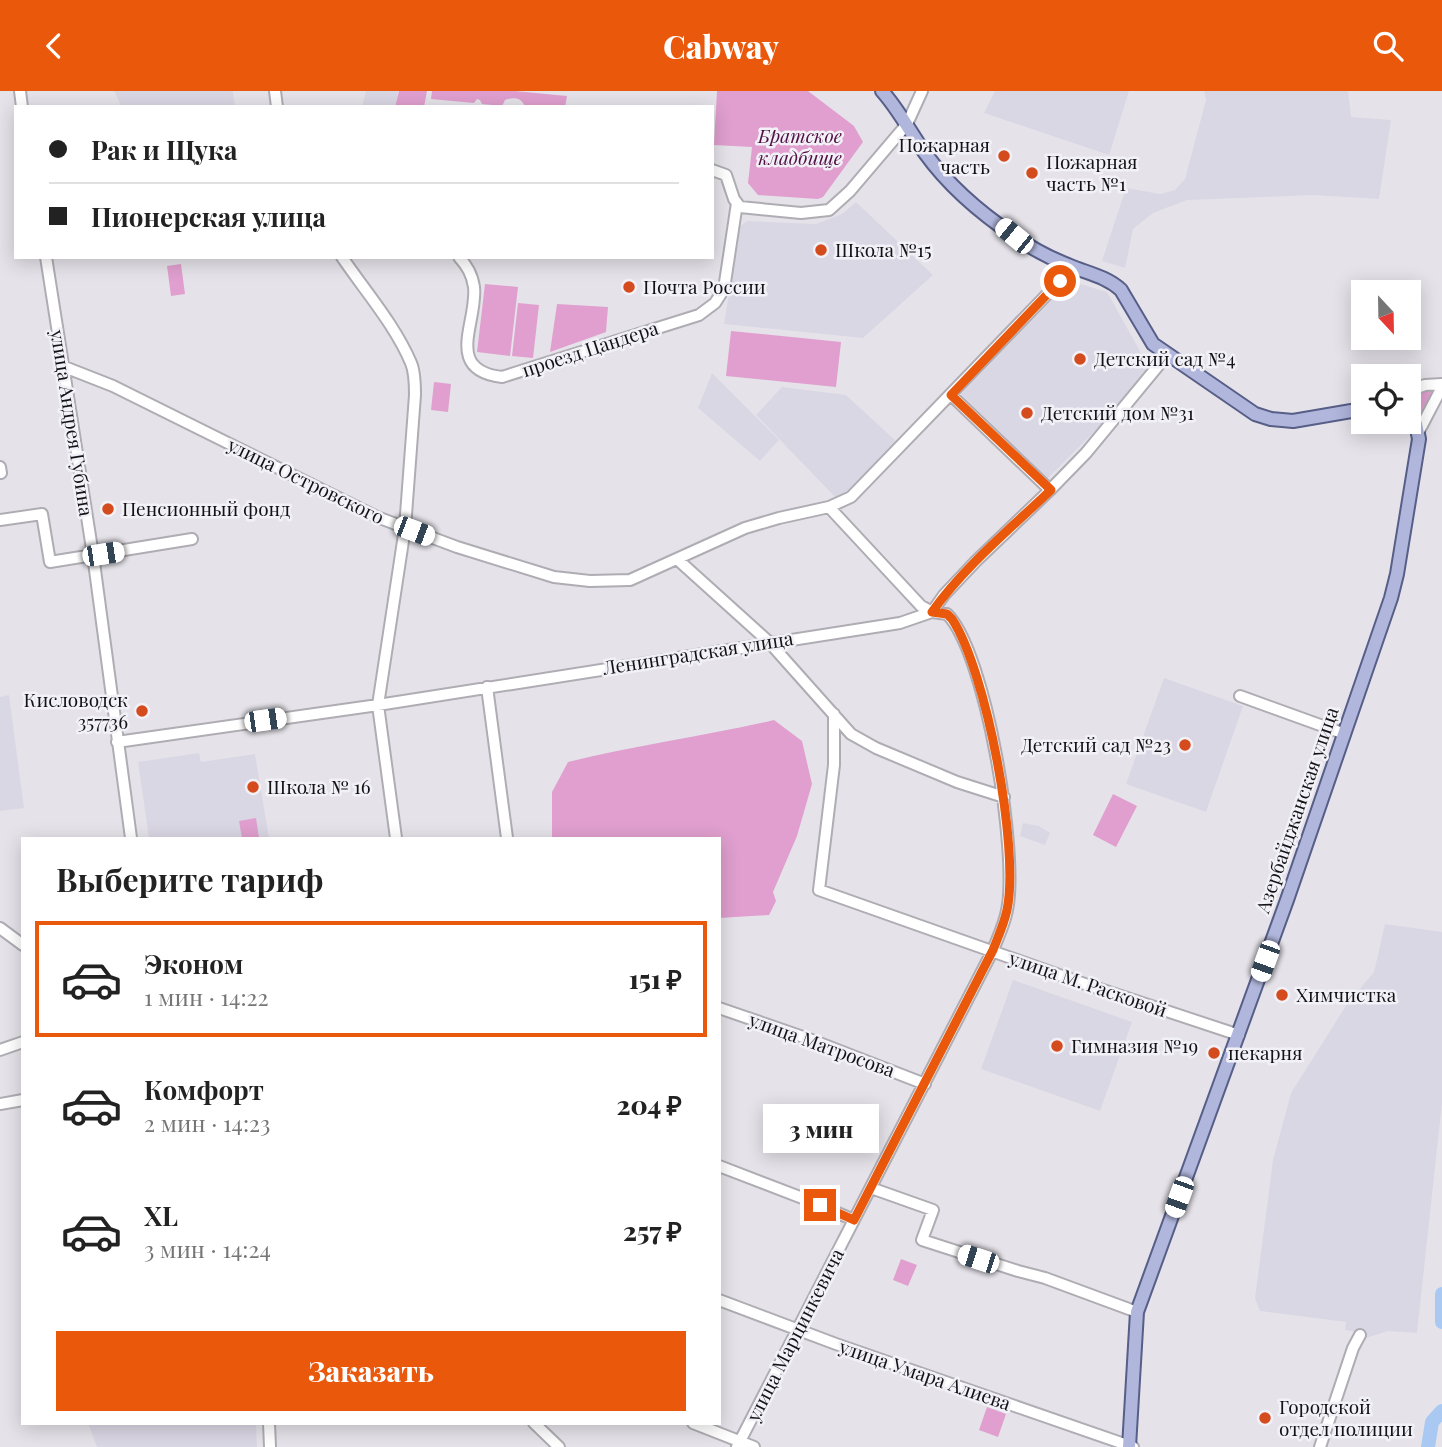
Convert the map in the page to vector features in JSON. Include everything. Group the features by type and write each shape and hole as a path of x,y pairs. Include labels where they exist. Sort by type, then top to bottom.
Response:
{"main road":[{"path":"882,91 926,155 945,177 977,206 1014,236 1068,265 1115,284 1153,344 1234,401 1265,418 1293,421 1351,411"},
{"name":"Азербайджанская улица","path":"1130,1447 1137,1312 1239,1035 1385,617 1397,574 1419,434"}],"street":[{"path":"714,171 726,175 740,207 802,213 829,209 850,191 907,124 922,91"},
{"name":"проезд Цандера","path":"461,259 469,268 474,288 466,345 470,360 476,369 502,377 699,315 715,303 724,289 737,203"},
{"name":"улица Андрея Губина","path":"46,259 93,555 131,837"},
{"path":"343,259 399,339 413,365 415,395 405,528 378,705 396,837"},
{"name":"улица Островского","path":"62,366 113,386 345,502 405,528 554,577 590,581 630,580 745,528 829,507 851,497 1060,281 1068,265"},
{"path":"932,612 976,561 1086,453 1167,355"},
{"path":"1421,387 1442,385"},
{"path":"1421,427 1442,385"},
{"path":"951,395 1051,490"},
{"path":"0,467 1,473"},
{"name":"улица Марцинкевича","path":"738,1444 993,950 1008,909 1009,857 1004,797 972,659 952,619 947,614 932,612 921,606 829,507"},
{"path":"0,520 42,514 50,562 192,539"},
{"path":"677,559 769,642 851,734 876,748 957,782 1004,797"},
{"name":"Ленинградская улица","path":"117,742 378,705 900,622 932,612"},
{"path":"487,687 507,837"},
{"path":"1240,696 1345,734"},
{"name":"улица М. Расковой","path":"834,714 834,765 819,890 1239,1035"},
{"path":"0,929 21,944"},
{"name":"улица Матросова","path":"721,1009 925,1084"},
{"path":"0,1050 21,1043"},
{"path":"0,1104 21,1100"},
{"path":"721,1167 854,1220"},
{"path":"870,1188 933,1210 922,1240 1045,1278 1137,1312"},
{"name":"улица Умара Алиева","path":"721,1301 1130,1447"},
{"path":"1320,1447 1353,1348 1360,1335"},
{"path":"269,1425 270,1447"},
{"path":"536,1425 559,1447"},
{"path":"697,1425 738,1444 754,1447"}],"shaded area":[{"path":"114,91 233,91 235,105 121,105"},
{"path":"366,91 398,91 395,105 362,105"},
{"path":"995,91 1129,91 1109,155 984,113"},
{"path":"1204,91 1348,91 1351,117 1391,120 1379,199 1313,195 1187,200 1153,213 1133,229 1125,268 1102,261 1126,188 1160,194 1175,190 1185,179 1206,100"},
{"name":"Школа №15","path":"856,202 933,275 863,338 724,324 740,226 747,221 816,224 842,214"},
{"name":"Детский сад №4","path":"1070,281 1107,292 1150,369 1094,432 1047,479 961,394"},
{"path":"712,373 779,440 760,461 698,408"},
{"path":"782,387 846,395 897,442 838,500 756,415"},
{"name":"Детский сад №23","path":"1164,678 1243,706 1206,812 1126,784"},
{"path":"9,695 24,808 0,811 0,697"},
{"path":"199,753 201,762 255,754 269,837 149,837 138,762"},
{"path":"1023,823 1039,826 1050,833 1045,845 1020,836"},
{"path":"1385,924 1442,932 1442,1103 1417,1333 1388,1331 1363,1339 1356,1332 1345,1330 1346,1322 1260,1311 1255,1298 1273,1160 1291,1093 1347,1004 1374,972"},
{"name":"Гимназия №19","path":"1013,980 1132,1022 1100,1111 981,1069"},
{"path":"89,1425 256,1425 257,1447 97,1447"}],"green space":[{"path":"399,91 427,91 424,105 396,105"},
{"path":"432,91 515,91 567,96 565,105 524,105 522,101 514,98 505,100 502,105 482,104 477,99 474,103 431,99"},
{"name":"Братское кладбище","path":"717,91 808,91 854,126 863,142 823,197 818,199 758,195 748,183 752,147 714,145"},
{"path":"181,264 185,294 171,296 167,266"},
{"path":"485,284 518,287 510,356 477,352"},
{"path":"518,303 539,305 533,358 512,356"},
{"path":"557,304 608,307 606,332 550,352"},
{"path":"731,331 841,342 836,387 726,376"},
{"path":"434,382 451,384 448,412 431,410"},
{"path":"1431,389 1433,392 1421,412 1421,392"},
{"path":"774,720 802,741 812,784 797,836 773,892 776,901 769,915 721,918 721,837 552,837 552,792 568,762"},
{"path":"1113,794 1137,806 1116,847 1093,835"},
{"path":"256,818 259,837 242,837 239,821"},
{"path":"901,1259 917,1265 908,1286 893,1280"},
{"path":"987,1407 1006,1414 998,1437 979,1430"}],"waterway":[{"path":"1442,1294 1442,1322"},
{"path":"1428,1447 1432,1422 1442,1411"}],"place":[{"name":"Пожарная часть","path":"1004,156"},
{"name":"Пожарная часть №1","path":"1032,173"},
{"name":"Школа №15","path":"821,250"},
{"name":"Почта России","path":"629,287"},
{"name":"Детский сад №4","path":"1080,359"},
{"name":"Детский дом №31","path":"1027,413"},
{"name":"Пенсионный фонд","path":"108,509"},
{"name":"Кисловодск 357736","path":"142,711"},
{"name":"Детский сад №23","path":"1185,745"},
{"name":"Школа № 16","path":"253,787"},
{"name":"Химчистка","path":"1282,995"},
{"name":"Гимназия №19","path":"1057,1046"},
{"name":"пекарня","path":"1214,1053"},
{"name":"Городской отдел полиции","path":"1265,1418"}],"route":[{"path":"820,1205 854,1220 993,950 1008,909 1009,857 1004,797 972,659 952,619 947,614 932,612 976,561 1051,490 951,395 1060,281"}]}
